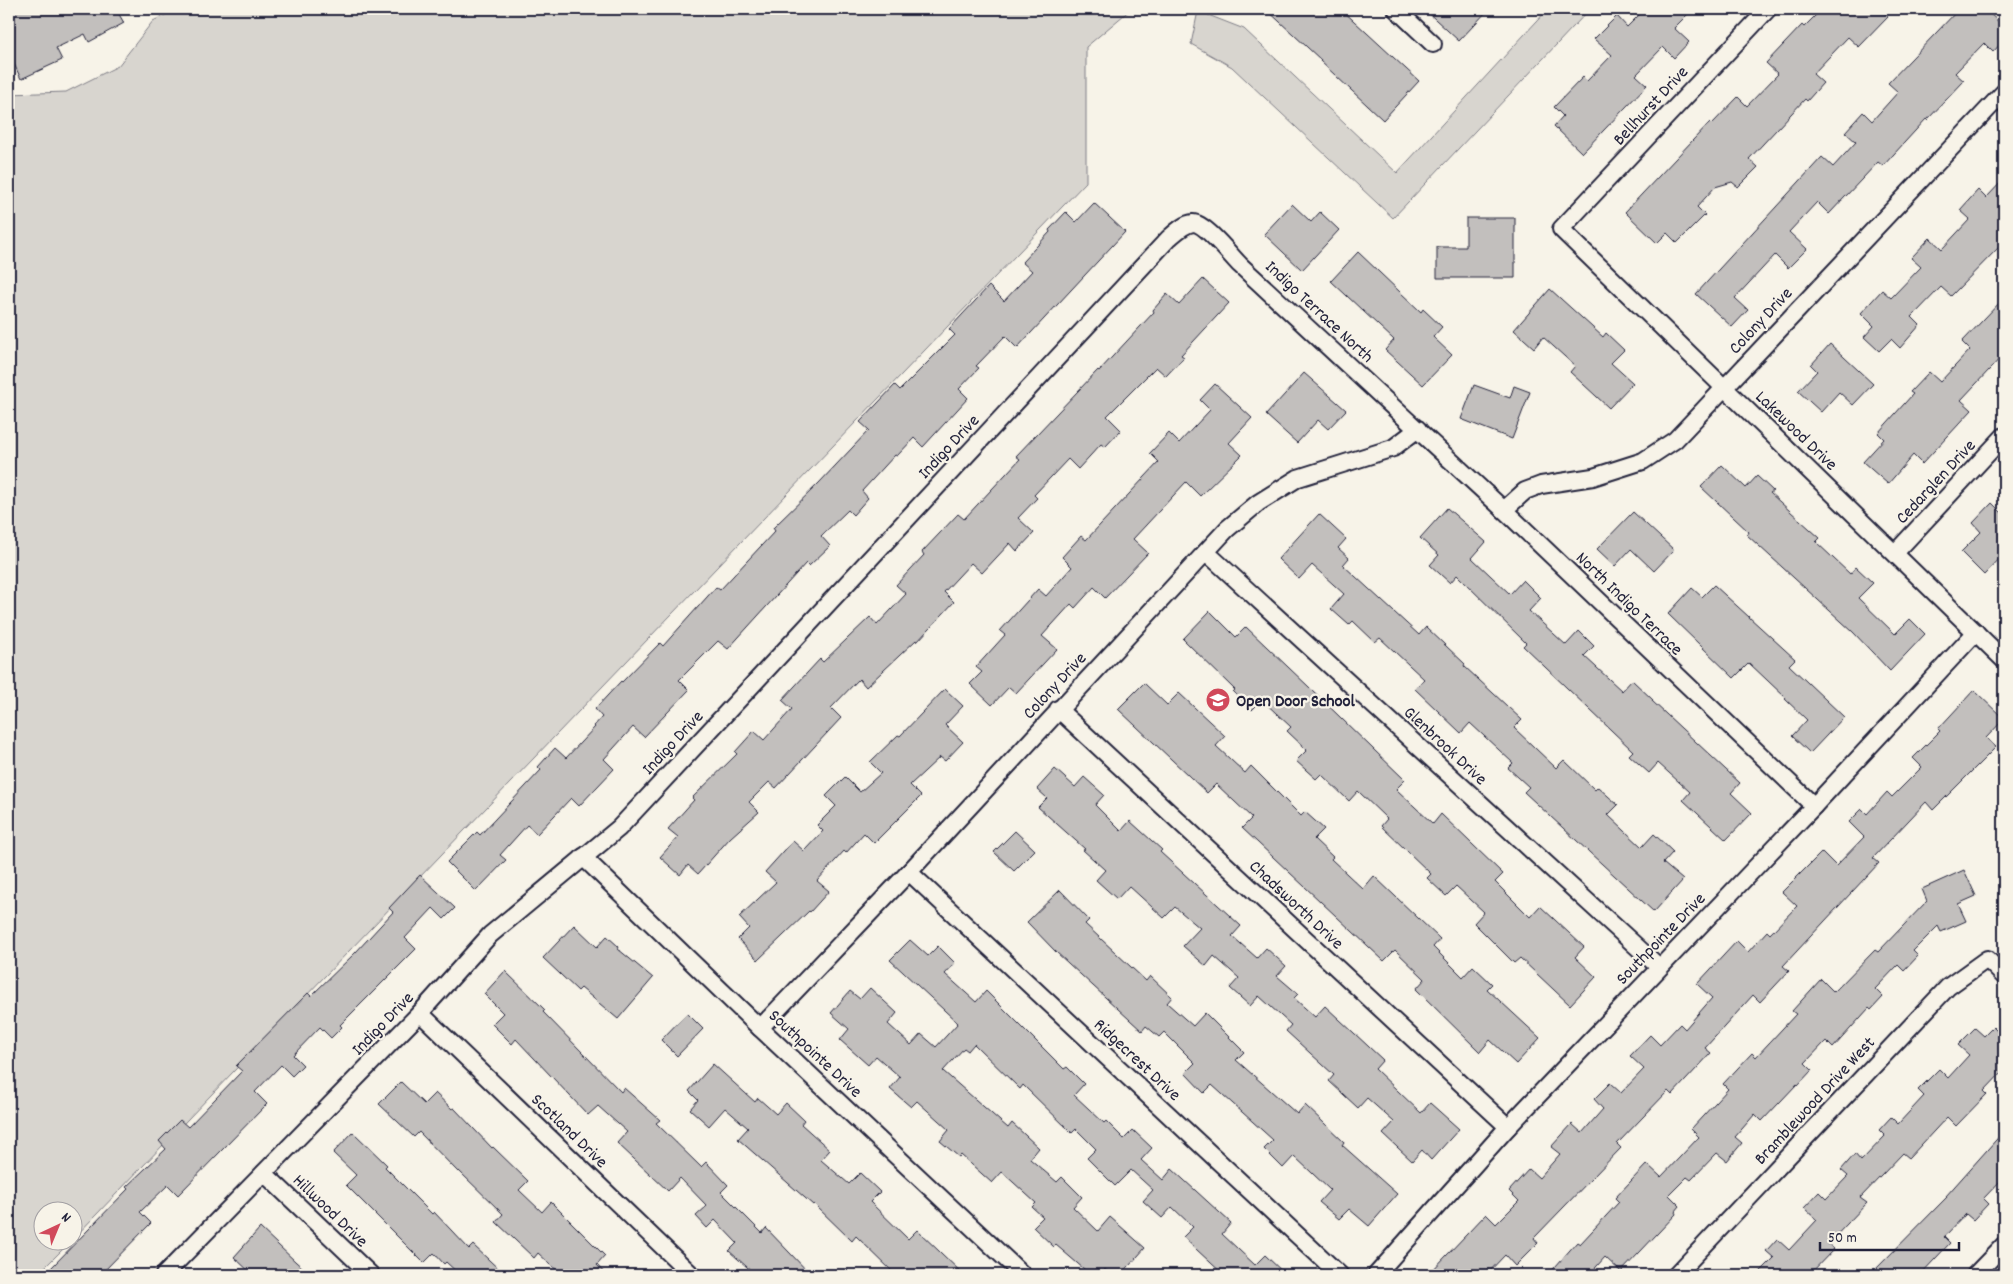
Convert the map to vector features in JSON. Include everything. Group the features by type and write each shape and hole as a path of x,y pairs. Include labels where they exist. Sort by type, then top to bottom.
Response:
{"street":[{"path":"1396,9 1433,44"},
{"name":"Bellhurst Drive","path":"1562,229 1768,9"},
{"name":"Colony Drive","path":"1504,510 1525,491 1541,485 1593,477 1643,461 1675,440 2004,92"},
{"name":"Indigo Terrace North","path":"1195,223 1203,227 1240,265 1418,429"},
{"name":"Indigo Drive","path":"164,1275 420,1013 490,935 619,828 1169,238 1186,225 1195,223"},
{"name":"Lakewood Drive","path":"1562,229 2004,660"},
{"name":"Colony Drive","path":"760,1028 909,872 1058,709 1227,529 1258,503 1298,478 1393,448 1418,429"},
{"name":"North Indigo Terrace","path":"1418,429 1814,806"},
{"name":"Cedarglen Drive","path":"1894,553 2004,436"},
{"name":"Glenbrook Drive","path":"1206,552 1659,968"},
{"name":"Southpointe Drive","path":"1376,1275 1508,1127 1814,806 1976,632"},
{"name":"Chadsworth Drive","path":"1058,709 1508,1127"},
{"name":"Southpointe Drive","path":"583,857 760,1028 1024,1275"},
{"name":"Ridgecrest Drive","path":"909,872 1340,1275"},
{"name":"Bramblewood Drive West","path":"1676,1275 1948,987 1987,959 2004,976"},
{"name":"Scotland Drive","path":"420,1013 692,1275"},
{"name":"Hillwood Drive","path":"264,1173 371,1275"},
{"path":"1975,1275 2004,1245"}],"shaded area":[{"path":"177,9 1131,9 1086,47 1086,182 82,1230 82,1202 32,1202 32,1252 60,1252 37,1275 9,1275 9,94 66,92 118,66 153,21"},
{"path":"1548,9 1590,9 1393,218 1232,67 1191,44 1198,11 1244,29 1397,173"}],"building":[{"path":"9,9 116,9 124,23 89,42 85,34 56,48 62,60 21,79 9,53"},
{"path":"1266,9 1341,9 1419,81 1383,120"},
{"path":"1424,9 1489,9 1459,41"},
{"path":"1645,9 1693,9 1674,28 1689,42 1674,58 1663,47 1636,75 1647,85 1582,153 1554,126 1563,116 1554,107 1583,77 1587,81 1612,55 1594,39 1617,16 1627,27"},
{"path":"1822,9 1880,9 1888,17 1859,47 1848,37 1813,74 1823,83 1807,101 1805,99 1749,159 1758,167 1738,187 1732,182 1715,187 1697,207 1705,215 1677,243 1667,233 1657,243 1625,212 1710,122 1712,124 1738,97 1747,106 1778,74 1766,63 1802,25 1804,27"},
{"path":"1959,9 1985,9 2004,27 2004,40 1993,52 1984,43 1955,73 1964,81 1883,166 1878,162 1829,214 1817,202 1789,232 1807,249 1788,268 1775,255 1735,298 1748,310 1732,327 1696,294 1822,157 1833,167 1856,142 1845,132 1863,112 1872,121 1898,92 1888,83"},
{"path":"2004,179 2004,242 1951,296 1941,287 1912,317 1920,325 1900,348 1891,339 1879,351 1864,337 1874,326 1861,313 1882,290 1891,298 1921,267 1911,258 1930,238 1942,249 1970,219 1960,210 1978,190 1986,198"},
{"path":"1094,203 1125,232 1017,348 1005,336 976,366 979,368 959,389 968,398 923,447 914,438 897,456 895,455 862,491 868,498 853,515 848,510 821,536 830,546 809,566 806,563 728,649 718,641 679,680 689,690 644,737 633,727 604,759 614,769 579,806 571,798 537,834 527,825 500,855 506,860 476,891 447,862 477,832 480,835 541,770 538,767 555,748 566,758 602,717 595,709 660,643 663,646 716,587 720,590 775,531 773,528 869,430 860,422 895,385 900,390 955,335 949,329 989,286 1004,301 1032,271 1022,262 1050,232 1049,230 1066,212 1076,222"},
{"path":"1292,204 1311,222 1320,212 1339,230 1302,270 1264,234"},
{"path":"1466,218 1515,218 1515,278 1437,278 1437,247 1466,247"},
{"path":"1358,252 1421,312 1423,309 1442,327 1433,337 1452,355 1423,385 1385,350 1394,340 1331,281"},
{"path":"1203,279 1229,303 1181,355 1184,357 1166,376 1156,367 1107,416 1121,430 1105,447 1101,444 1078,469 1068,459 1034,495 1037,498 1018,518 1034,533 1017,551 1010,543 982,573 971,563 944,592 954,602 917,642 916,640 866,687 859,679 831,708 841,718 776,788 769,782 749,802 759,812 730,838 698,874 688,865 680,875 660,857 678,837 668,829 694,800 692,798 737,754 735,752 754,731 764,740 792,709 782,700 820,659 823,662 870,617 877,625 906,594 896,585 924,555 922,552 958,514 964,519 1020,459 1016,456 1154,312 1153,310 1167,294 1179,305"},
{"path":"1550,289 1603,337 1606,333 1624,350 1611,363 1633,383 1609,408 1570,372 1575,366 1543,337 1534,348 1514,330"},
{"path":"2004,298 2004,354 1961,400 1972,410 1922,464 1913,455 1888,484 1863,462 1884,439 1878,433 1913,394 1910,392 1929,372 1940,382 1970,350 1962,342"},
{"path":"1830,344 1873,384 1853,405 1839,392 1821,412 1798,391 1817,371 1811,365"},
{"path":"1304,373 1346,410 1328,429 1318,420 1297,443 1266,415"},
{"path":"1215,384 1252,418 1229,443 1242,455 1200,496 1186,482 1133,539 1148,553 1105,598 1094,587 1075,608 1071,604 1042,636 1057,649 1016,693 1009,687 992,705 970,684 982,672 976,667 1005,635 1000,631 1038,589 1046,596 1072,567 1062,557 1081,536 1086,540 1159,462 1150,453 1169,433 1179,443 1210,410 1200,400"},
{"path":"1474,385 1510,398 1514,386 1530,392 1512,439 1461,419"},
{"path":"1722,465 1746,488 1757,476 1773,491 1770,493 1820,538 1816,542 1850,574 1856,567 1873,583 1858,598 1895,634 1910,619 1925,634 1890,671 1853,632 1747,535 1749,532 1701,487"},
{"path":"1992,503 2004,515 2004,554 1984,575 1961,552 1981,532 1973,523"},
{"path":"1447,508 1486,542 1472,558 1510,594 1523,580 1541,598 1529,611 1566,645 1579,631 1594,646 1584,656 1622,691 1632,680 1740,783 1731,793 1752,813 1726,840 1683,800 1690,792 1658,763 1649,773 1629,755 1633,751 1523,646 1526,643 1457,575 1450,583 1430,565 1439,555 1420,538"},
{"path":"1633,512 1674,550 1654,571 1631,549 1615,566 1597,549"},
{"path":"1319,514 1346,539 1338,548 1349,558 1343,565 1419,635 1426,627 1465,664 1464,666 1522,720 1514,728 1556,768 1564,760 1595,790 1598,787 1618,805 1608,815 1642,847 1654,834 1673,852 1663,863 1683,880 1654,912 1524,792 1529,787 1508,768 1513,763 1470,723 1461,733 1415,689 1424,679 1380,638 1375,642 1353,621 1349,625 1331,609 1344,594 1312,565 1299,579 1278,559"},
{"path":"1714,585 1795,659 1789,665 1844,717 1810,753 1792,736 1807,720 1786,698 1749,663 1734,678 1668,614 1692,588 1702,597"},
{"path":"1210,611 1236,637 1246,627 1309,687 1405,780 1396,789 1433,824 1441,814 1503,874 1495,882 1530,917 1540,906 1584,947 1575,957 1596,977 1570,1005 1520,958 1514,963 1474,923 1484,912 1456,886 1446,896 1427,878 1431,874 1381,826 1387,819 1358,791 1349,801 1321,774 1316,779 1296,761 1307,750 1287,731 1291,727 1262,700 1252,710 1233,692 1235,690 1183,639"},
{"path":"1144,683 1167,705 1179,693 1225,736 1216,746 1245,773 1251,766 1301,816 1305,812 1324,829 1314,839 1333,857 1331,859 1363,889 1374,876 1440,939 1433,947 1463,977 1473,966 1492,984 1487,989 1540,1038 1516,1064 1490,1040 1480,1052 1416,989 1425,979 1395,950 1384,961 1242,828 1252,818 1216,784 1207,793 1118,709"},
{"path":"945,689 963,706 945,725 963,742 945,761 940,757 910,785 921,796 874,843 864,833 846,853 844,851 817,881 829,891 810,912 758,960 738,939 749,928 739,917 776,882 765,872 793,841 804,851 823,831 817,825 836,806 826,796 845,777 860,792 881,773 870,762 898,735 900,736"},
{"path":"1974,690 2004,719 1986,738 1996,747 1933,810 1926,802 1873,858 1879,863 1783,966 1789,971 1760,1002 1753,995 1705,1048 1711,1053 1672,1095 1668,1091 1617,1144 1621,1148 1534,1238 1538,1243 1515,1266 1505,1255 1486,1275 1428,1275 1486,1214 1496,1224 1519,1201 1509,1191 1529,1169 1539,1178 1560,1154 1551,1147 1572,1124 1582,1133 1603,1109 1594,1099 1610,1083 1621,1093 1644,1069 1630,1056 1650,1035 1660,1045 1680,1024 1685,1029 1712,998 1697,984 1737,941 1748,952 1767,931 1770,934 1797,906 1782,892 1822,852 1836,866 1864,837 1849,822 1862,809 1867,814 1887,792 1892,797 1922,767 1913,758 1940,731 1938,729"},
{"path":"1055,769 1075,787 1084,777 1104,795 1095,805 1121,831 1130,821 1162,850 1160,852 1241,926 1232,936 1257,958 1266,948 1286,966 1277,976 1298,994 1294,998 1315,1017 1325,1006 1383,1060 1375,1069 1421,1113 1430,1103 1459,1129 1431,1160 1422,1150 1412,1161 1383,1134 1394,1122 1367,1098 1358,1108 1329,1081 1334,1075 1286,1031 1291,1025 1259,996 1250,1006 1230,988 1239,978 1214,956 1206,966 1183,946 1200,928 1175,907 1164,918 1129,886 1117,899 1096,880 1105,870 1083,850 1085,849 1038,807 1047,798 1037,789"},
{"path":"1015,831 1035,850 1014,871 994,852"},
{"path":"1964,870 1976,896 1958,904 1966,921 1941,932 1938,926 1913,951 1918,956 1904,971 1898,965 1875,989 1883,997 1871,1010 1869,1008 1833,1048 1826,1041 1805,1063 1812,1070 1798,1085 1762,1121 1755,1114 1735,1137 1742,1143 1727,1161 1717,1153 1691,1180 1687,1177 1669,1195 1680,1206 1675,1212 1676,1214 1621,1272 1605,1257 1589,1275 1548,1275 1577,1242 1580,1244 1619,1202 1615,1198 1647,1164 1661,1177 1699,1137 1691,1129 1728,1089 1723,1084 1752,1053 1756,1057 1796,1014 1792,1011 1821,979 1834,992 1875,950 1878,952 1927,901 1922,889"},
{"path":"420,875 455,908 444,919 433,908 405,938 416,949 340,1025 342,1027 331,1038 320,1027 293,1055 303,1065 292,1076 281,1065 255,1092 267,1104 178,1195 168,1185 140,1212 151,1223 100,1275 58,1275 51,1268 67,1252 82,1252 82,1236 128,1189 126,1187 166,1149 159,1141 180,1120 188,1127 242,1071 236,1066 308,993 311,996 356,952 393,912 389,908"},
{"path":"1060,890 1089,920 1085,924 1146,981 1150,976 1172,997 1167,1003 1193,1026 1205,1013 1244,1052 1236,1060 1297,1114 1305,1105 1344,1142 1342,1145 1397,1194 1369,1226 1349,1209 1339,1219 1319,1202 1330,1190 1294,1156 1283,1168 1264,1149 1273,1140 1212,1085 1204,1093 1185,1073 1195,1063 1164,1032 1159,1037 1146,1026 1142,1031 1056,952 1027,922"},
{"path":"574,925 597,947 607,936 619,947 618,949 653,978 618,1019 581,988 578,991 543,958"},
{"path":"910,940 928,956 938,946 955,963 945,974 976,1002 986,991 1064,1069 1067,1067 1084,1084 1074,1095 1104,1123 1106,1121 1124,1139 1133,1130 1152,1148 1141,1160 1163,1180 1172,1169 1231,1223 1222,1234 1255,1265 1265,1255 1286,1275 1224,1275 1183,1237 1193,1227 1172,1207 1162,1218 1143,1201 1153,1190 1131,1170 1115,1186 1087,1158 1096,1149 1076,1129 1072,1133 1023,1085 1020,1089 974,1044 968,1051 964,1048 943,1071 1008,1128 1012,1123 1039,1148 1030,1159 1057,1182 1062,1177 1082,1197 1073,1207 1098,1231 1110,1217 1145,1248 1121,1275 1112,1275 1105,1269 1100,1275 1091,1275 1056,1245 1054,1247 1033,1227 1043,1217 1032,1207 1036,1203 1002,1172 992,1183 961,1155 959,1157 940,1141 949,1130 917,1101 911,1107 890,1089 900,1077 876,1056 868,1065 840,1040 849,1029 831,1013 850,991 860,999 870,988 897,1013 888,1024 911,1045 921,1034 936,1047 958,1023 890,960"},
{"path":"505,971 545,1010 543,1012 621,1092 624,1088 660,1120 656,1123 701,1167 706,1162 728,1185 721,1192 762,1233 766,1228 811,1275 756,1275 729,1251 737,1243 715,1220 707,1228 696,1216 707,1206 680,1178 668,1191 617,1143 627,1132 598,1106 588,1115 516,1039 512,1044 492,1024 503,1013 484,994"},
{"path":"687,1013 703,1029 677,1056 661,1040"},
{"path":"1993,1027 2004,1038 2004,1070 1984,1091 1987,1094 1956,1126 1947,1117 1909,1158 1903,1153 1860,1198 1867,1203 1828,1244 1834,1249 1809,1275 1757,1275 1774,1258 1766,1251 1777,1239 1789,1250 1817,1220 1804,1208 1819,1192 1826,1199 1848,1176 1841,1170 1855,1154 1861,1161 1885,1136 1879,1130 1891,1117 1898,1124 1924,1096 1918,1090 1939,1069 1948,1078 1969,1055 1958,1045 1975,1028 1984,1036"},
{"path":"713,1064 755,1102 758,1098 776,1114 786,1103 804,1120 801,1124 830,1150 821,1160 849,1184 860,1173 880,1192 870,1202 908,1239 917,1230 964,1275 896,1275 856,1236 852,1241 814,1204 738,1139 748,1128 725,1108 709,1126 690,1109 698,1100 689,1091"},
{"path":"401,1082 424,1104 435,1093 452,1109 454,1108 492,1148 528,1181 519,1190 542,1212 551,1202 605,1256 597,1265 606,1275 562,1275 538,1253 534,1258 496,1222 503,1214 419,1132 414,1137 379,1104"},
{"path":"2004,1131 2004,1177 1983,1199 1988,1204 1973,1220 1966,1214 1944,1237 1950,1243 1920,1275 1870,1275 1947,1197"},
{"path":"353,1132 387,1165 385,1167 432,1214 434,1212 469,1249 473,1245 505,1275 460,1275 446,1262 444,1264 434,1253 424,1263 346,1185 356,1175 333,1153"},
{"path":"260,1228 311,1275 253,1275 234,1257"}],"place":[{"name":"Open Door School","path":"1218,700"}]}
